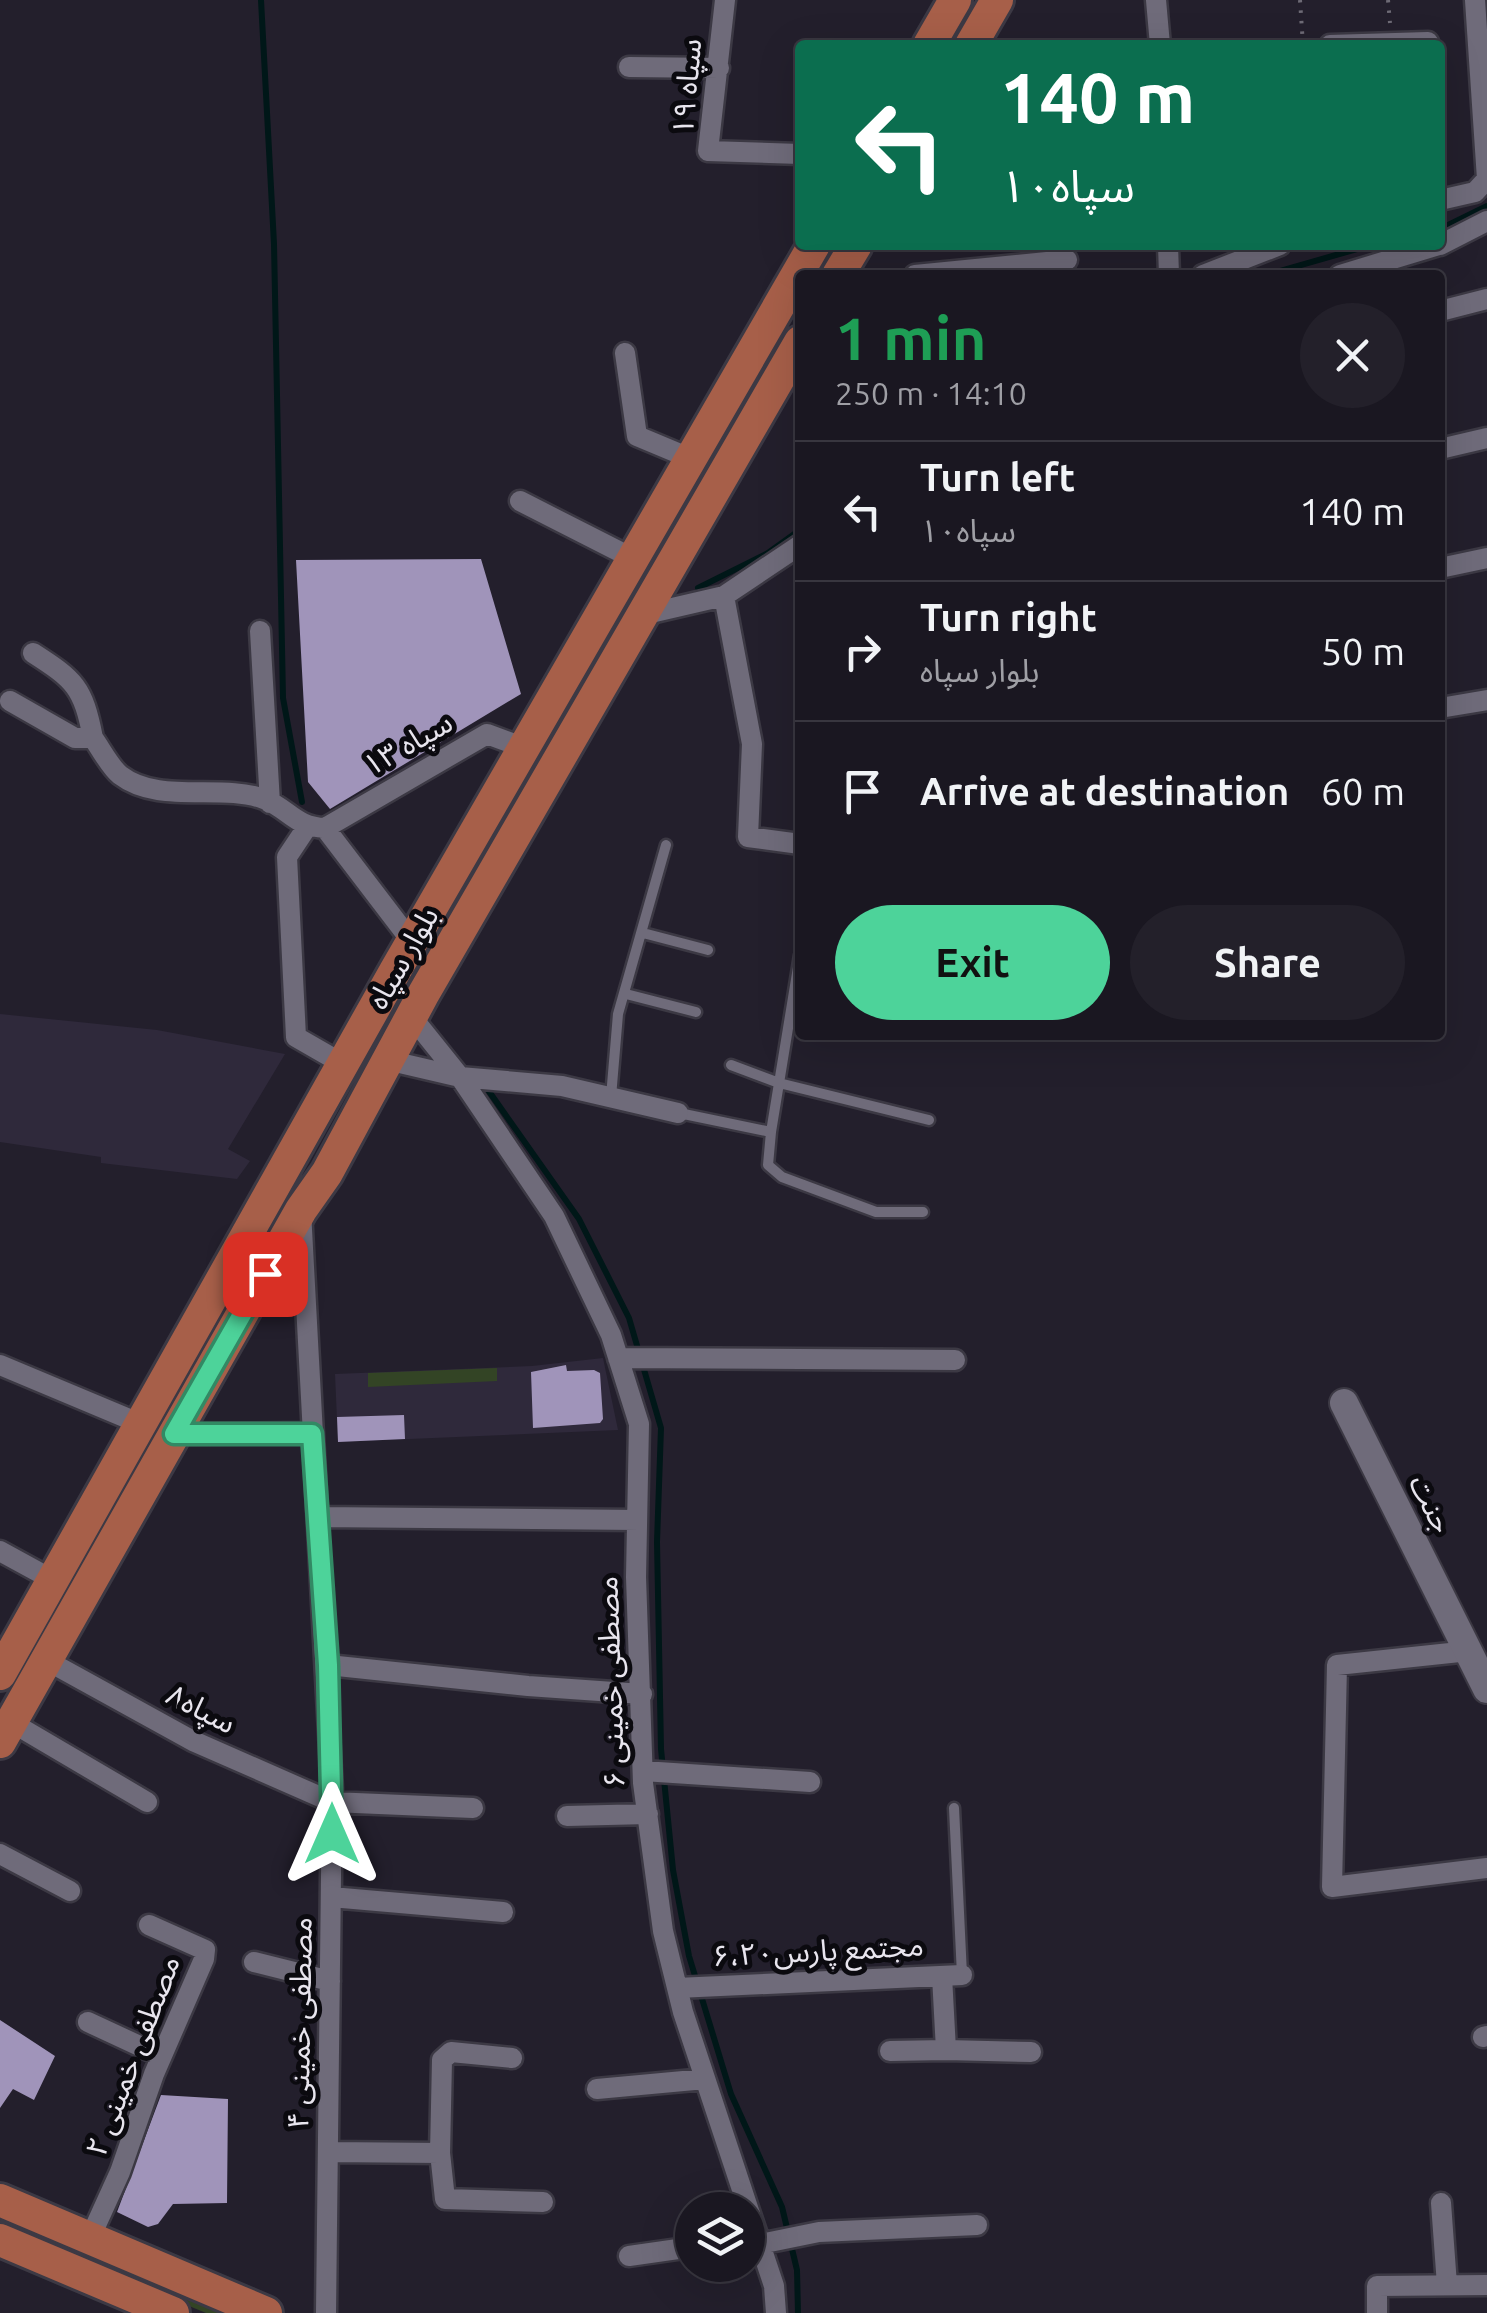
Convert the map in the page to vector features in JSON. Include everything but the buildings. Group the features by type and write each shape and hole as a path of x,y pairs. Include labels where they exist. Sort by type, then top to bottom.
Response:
{"main road":[{"path":"932,40 954,0"},
{"path":"974,40 997,0"},
{"name":"بلوار سپاه","path":"0,1674 412,942 795,278"},
{"name":"بلوار سپاه","path":"6,1732 301,1210 327,1172 411,1016 795,351"},
{"path":"273,1188 301,1210"},
{"path":"0,2200 266,2313"},
{"path":"0,2240 173,2313"}],"street":[{"name":"سپاه ۱۹","path":"725,0 708,151 795,154"},
{"path":"1156,0 1160,40"},
{"path":"1445,199 1475,192 1487,179 1475,0"},
{"path":"629,67 719,68"},
{"path":"1445,242 1487,221"},
{"path":"1216,270 1267,250"},
{"path":"1357,270 1423,250"},
{"path":"965,270 1066,260"},
{"path":"1445,309 1487,299"},
{"path":"625,353 637,436 692,460"},
{"path":"1445,448 1487,438"},
{"path":"520,502 634,559"},
{"path":"642,615 724,596 795,549"},
{"path":"1445,567 1487,558"},
{"path":"724,596 752,744 748,837 795,843"},
{"path":"260,631 270,803"},
{"path":"33,653 72,678 88,712 93,738 120,775 153,789 213,791 270,803 316,828 412,942"},
{"path":"1445,707 1487,700"},
{"path":"10,701 75,738 93,738"},
{"name":"سپاه ۱۳","path":"316,828 487,734 525,748"},
{"path":"316,828 287,857 296,1037 343,1064"},
{"name":"مصطفی خمینی ۶","path":"411,1016 460,1077 554,1216 612,1335 639,1424 637,1520 643,1771 663,1931 740,2192"},
{"path":"387,1060 460,1077 562,1086 678,1113"},
{"name":"مصطفی خمینی ۴","path":"301,1210 328,1665 332,1802 326,2313"},
{"path":"618,1358 954,1360"},
{"path":"0,1365 141,1424"},
{"name":"جنت","path":"1344,1403 1481,1672"},
{"path":"174,1434 312,1434"},
{"path":"318,1517 637,1520"},
{"path":"0,1551 53,1580"},
{"name":"سپاه۸","path":"46,1660 194,1741 332,1802"},
{"path":"328,1665 642,1694"},
{"path":"1481,1672 1337,1665 1332,1887 1487,1868"},
{"path":"6,1732 147,1802"},
{"path":"643,1771 810,1782"},
{"path":"332,1802 473,1808"},
{"path":"567,1816 648,1814"},
{"path":"0,1854 70,1891"},
{"path":"331,1897 503,1912"},
{"name":"مصطفی خمینی ۲","path":"90,2238 120,2172 161,2056 205,1950 149,1925"},
{"path":"254,1962 330,1980"},
{"path":"946,2050 952,1975"},
{"name":"۶،مجتمع پارس۲۰","path":"677,1988 952,1975"},
{"path":"88,2022 161,2056"},
{"path":"512,2058 451,2052 442,2060 440,2153 445,2199 544,2202"},
{"path":"890,2052 1031,2052"},
{"path":"597,2090 705,2079"},
{"path":"328,2152 440,2153"},
{"path":"1441,2203 1447,2286"},
{"path":"765,2239 819,2232 977,2225"},
{"path":"629,2256 675,2249"},
{"name":"مصطفی خمینی ۶","path":"765,2264 774,2286 776,2313"},
{"path":"1377,2313 1376,2286 1487,2285"}],"lane":[{"path":"611,1097 618,1014 666,845"},
{"path":"643,933 708,950"},
{"path":"626,994 696,1012"},
{"path":"795,1000 768,1165 782,1176 876,1212 923,1212"},
{"path":"731,1065 779,1083 929,1120"},
{"path":"678,1113 771,1132"},
{"path":"952,1975 954,1808"}],"path":[{"path":"1300,0 1303,40"},
{"path":"1388,0 1392,40"}],"shaded area":[{"path":"0,1014 157,1030 285,1054 228,1149 250,1161 237,1179 101,1163 101,1157 0,1142"},
{"path":"603,1358 618,1430 338,1442 335,1374 532,1366"}],"green space":[{"path":"497,1368 497,1381 368,1387 368,1373"},
{"path":"0,2216 234,2313 206,2313 0,2228"}],"waterway":[{"path":"261,0 274,244 283,698 302,802"},
{"path":"1445,227 1487,206"},
{"path":"1284,270 1354,250"},
{"path":"698,588 768,553 795,534"},
{"path":"488,1090 579,1219 629,1318 661,1428 657,1542 661,1749 673,1870 689,1956 731,2094 782,2207 797,2270 798,2313"}],"route":[{"path":"265,1274 174,1434 312,1434 328,1665 332,1834"}]}
